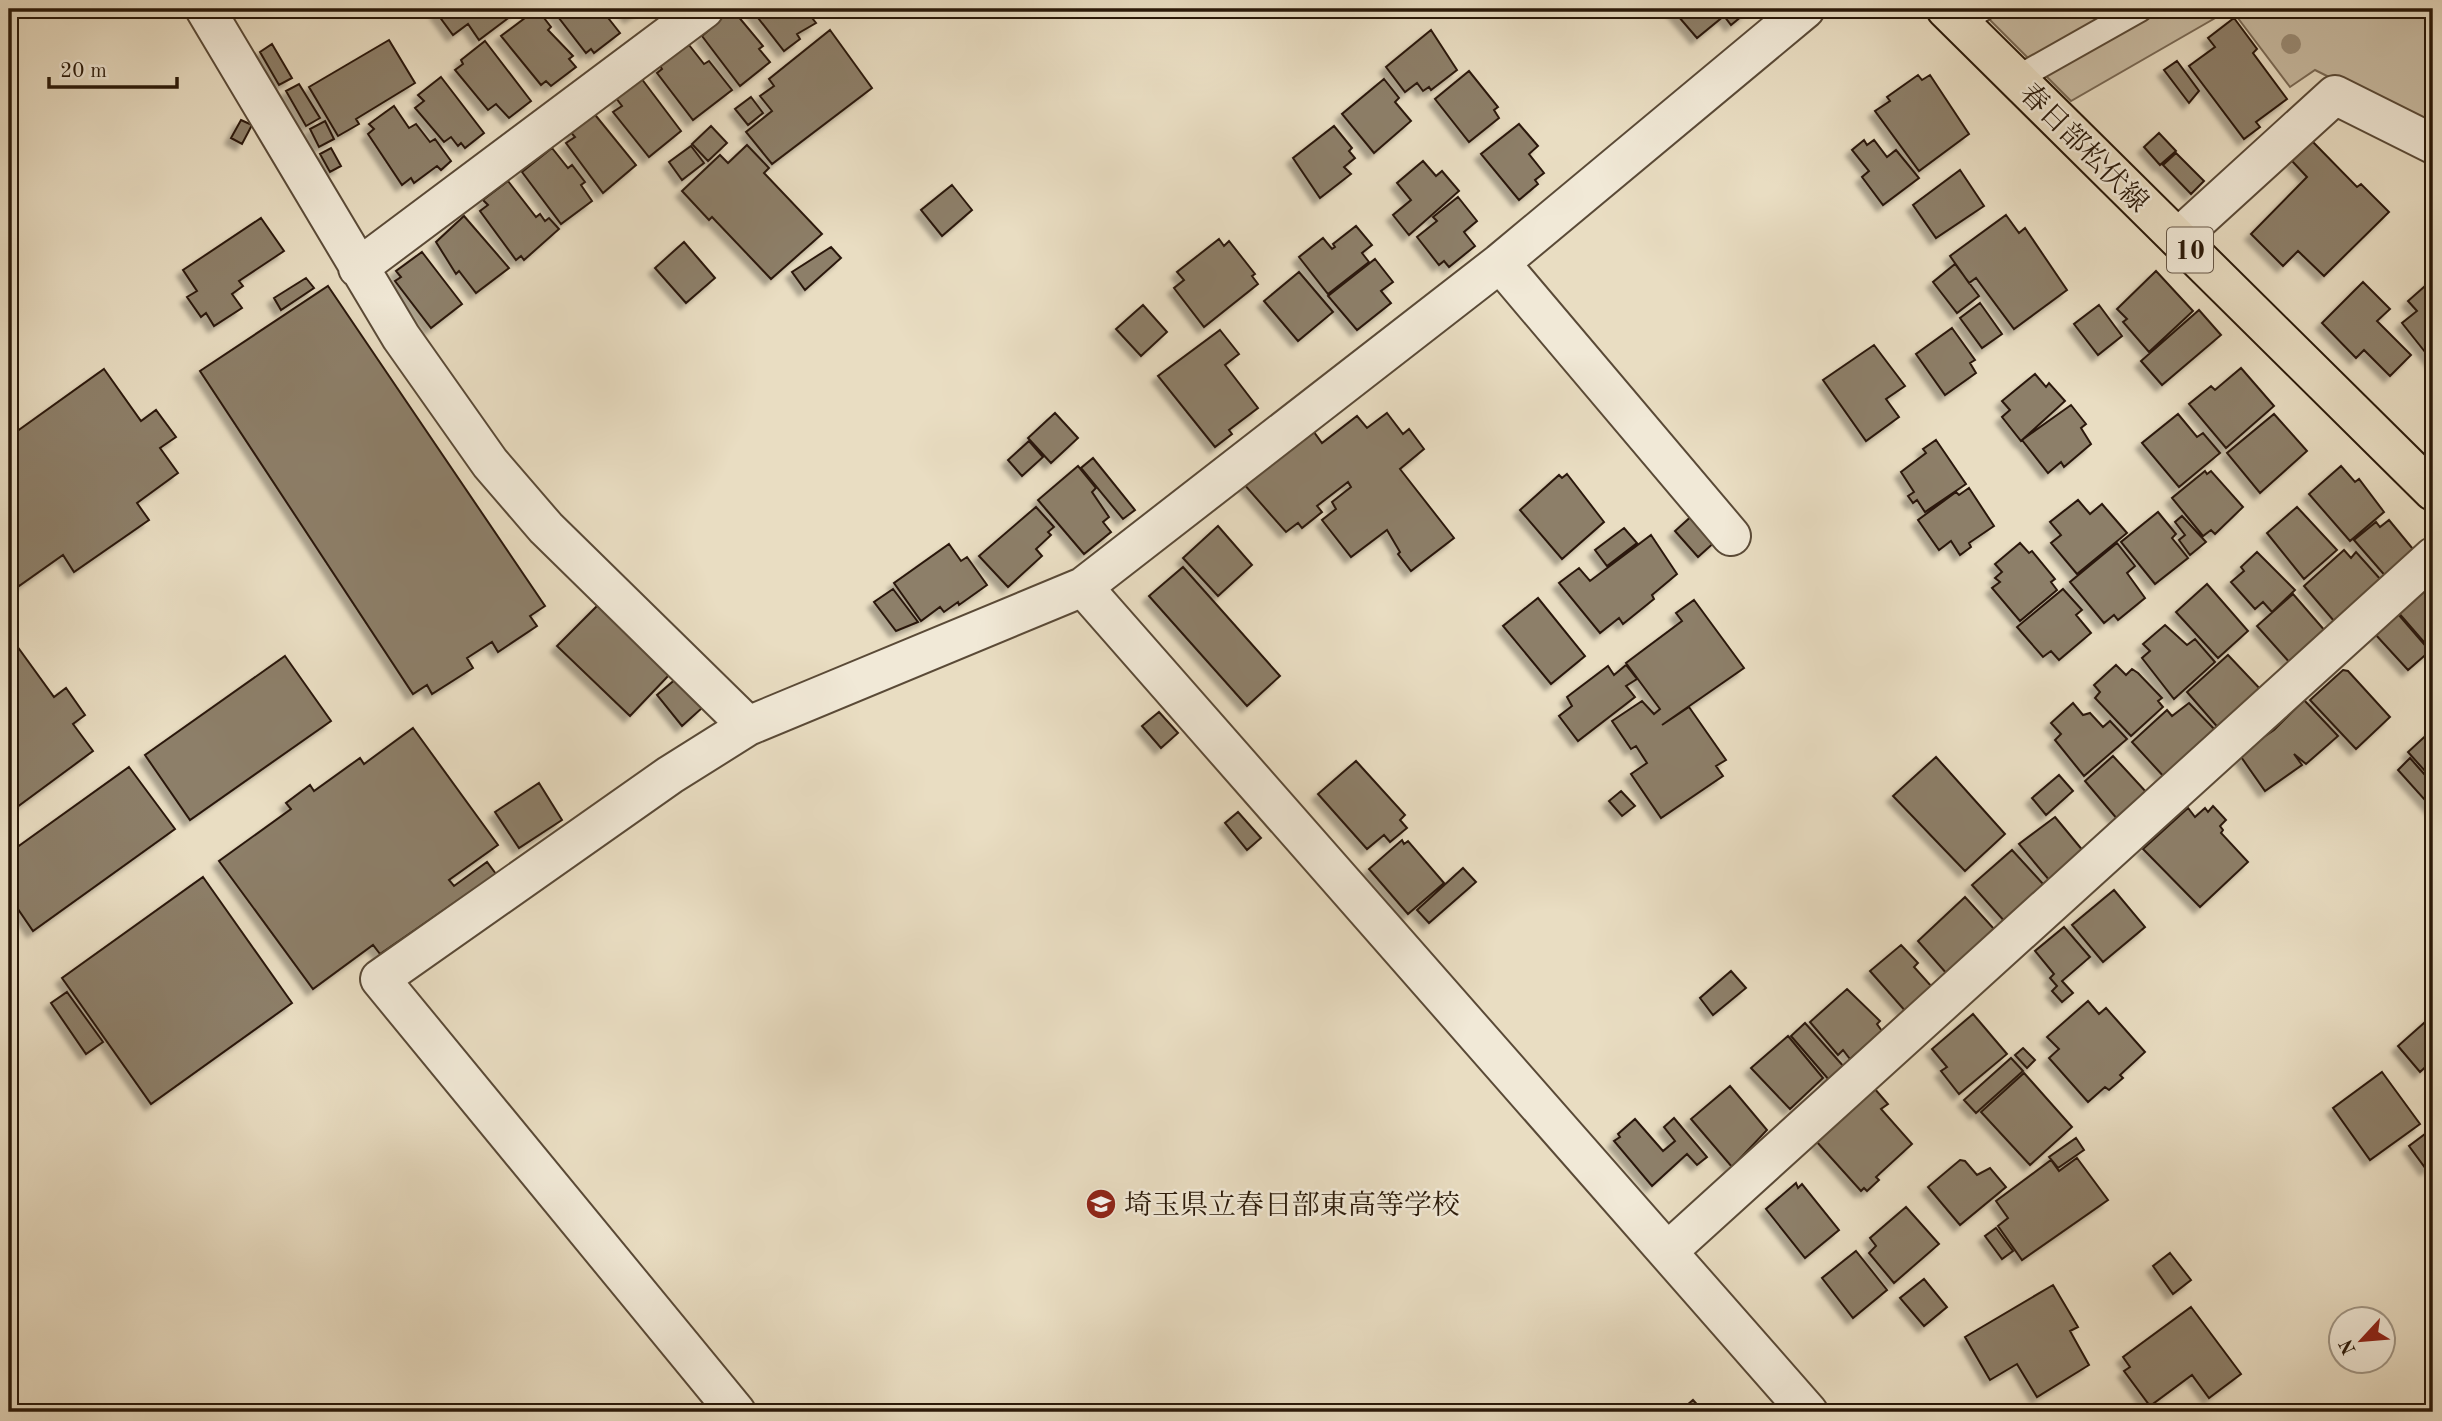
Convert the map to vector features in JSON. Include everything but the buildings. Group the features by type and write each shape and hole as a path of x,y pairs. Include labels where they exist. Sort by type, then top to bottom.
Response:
{"main road":[{"name":"春日部松伏線","path":"1963,13 2016,79 2433,491"}],"street":[{"path":"205,9 401,337 490,463 546,528 748,726"},
{"path":"358,268 704,9"},
{"path":"736,1412 380,979 670,775 748,726 1083,587 1500,263 1805,9"},
{"path":"2178,238 2335,95 2433,144"},
{"path":"1500,263 1731,536"},
{"path":"1668,1251 2433,556"},
{"path":"1083,587 1808,1412"}],"lane":[{"path":"2016,79 2140,9"}],"shaded area":[{"path":"1979,9 2231,9 2071,101"},
{"path":"2231,9 2433,9 2433,129 2315,70 2290,87"}],"place":[{"name":"埼玉県立春日部東高等学校","path":"1101,1204"}]}
